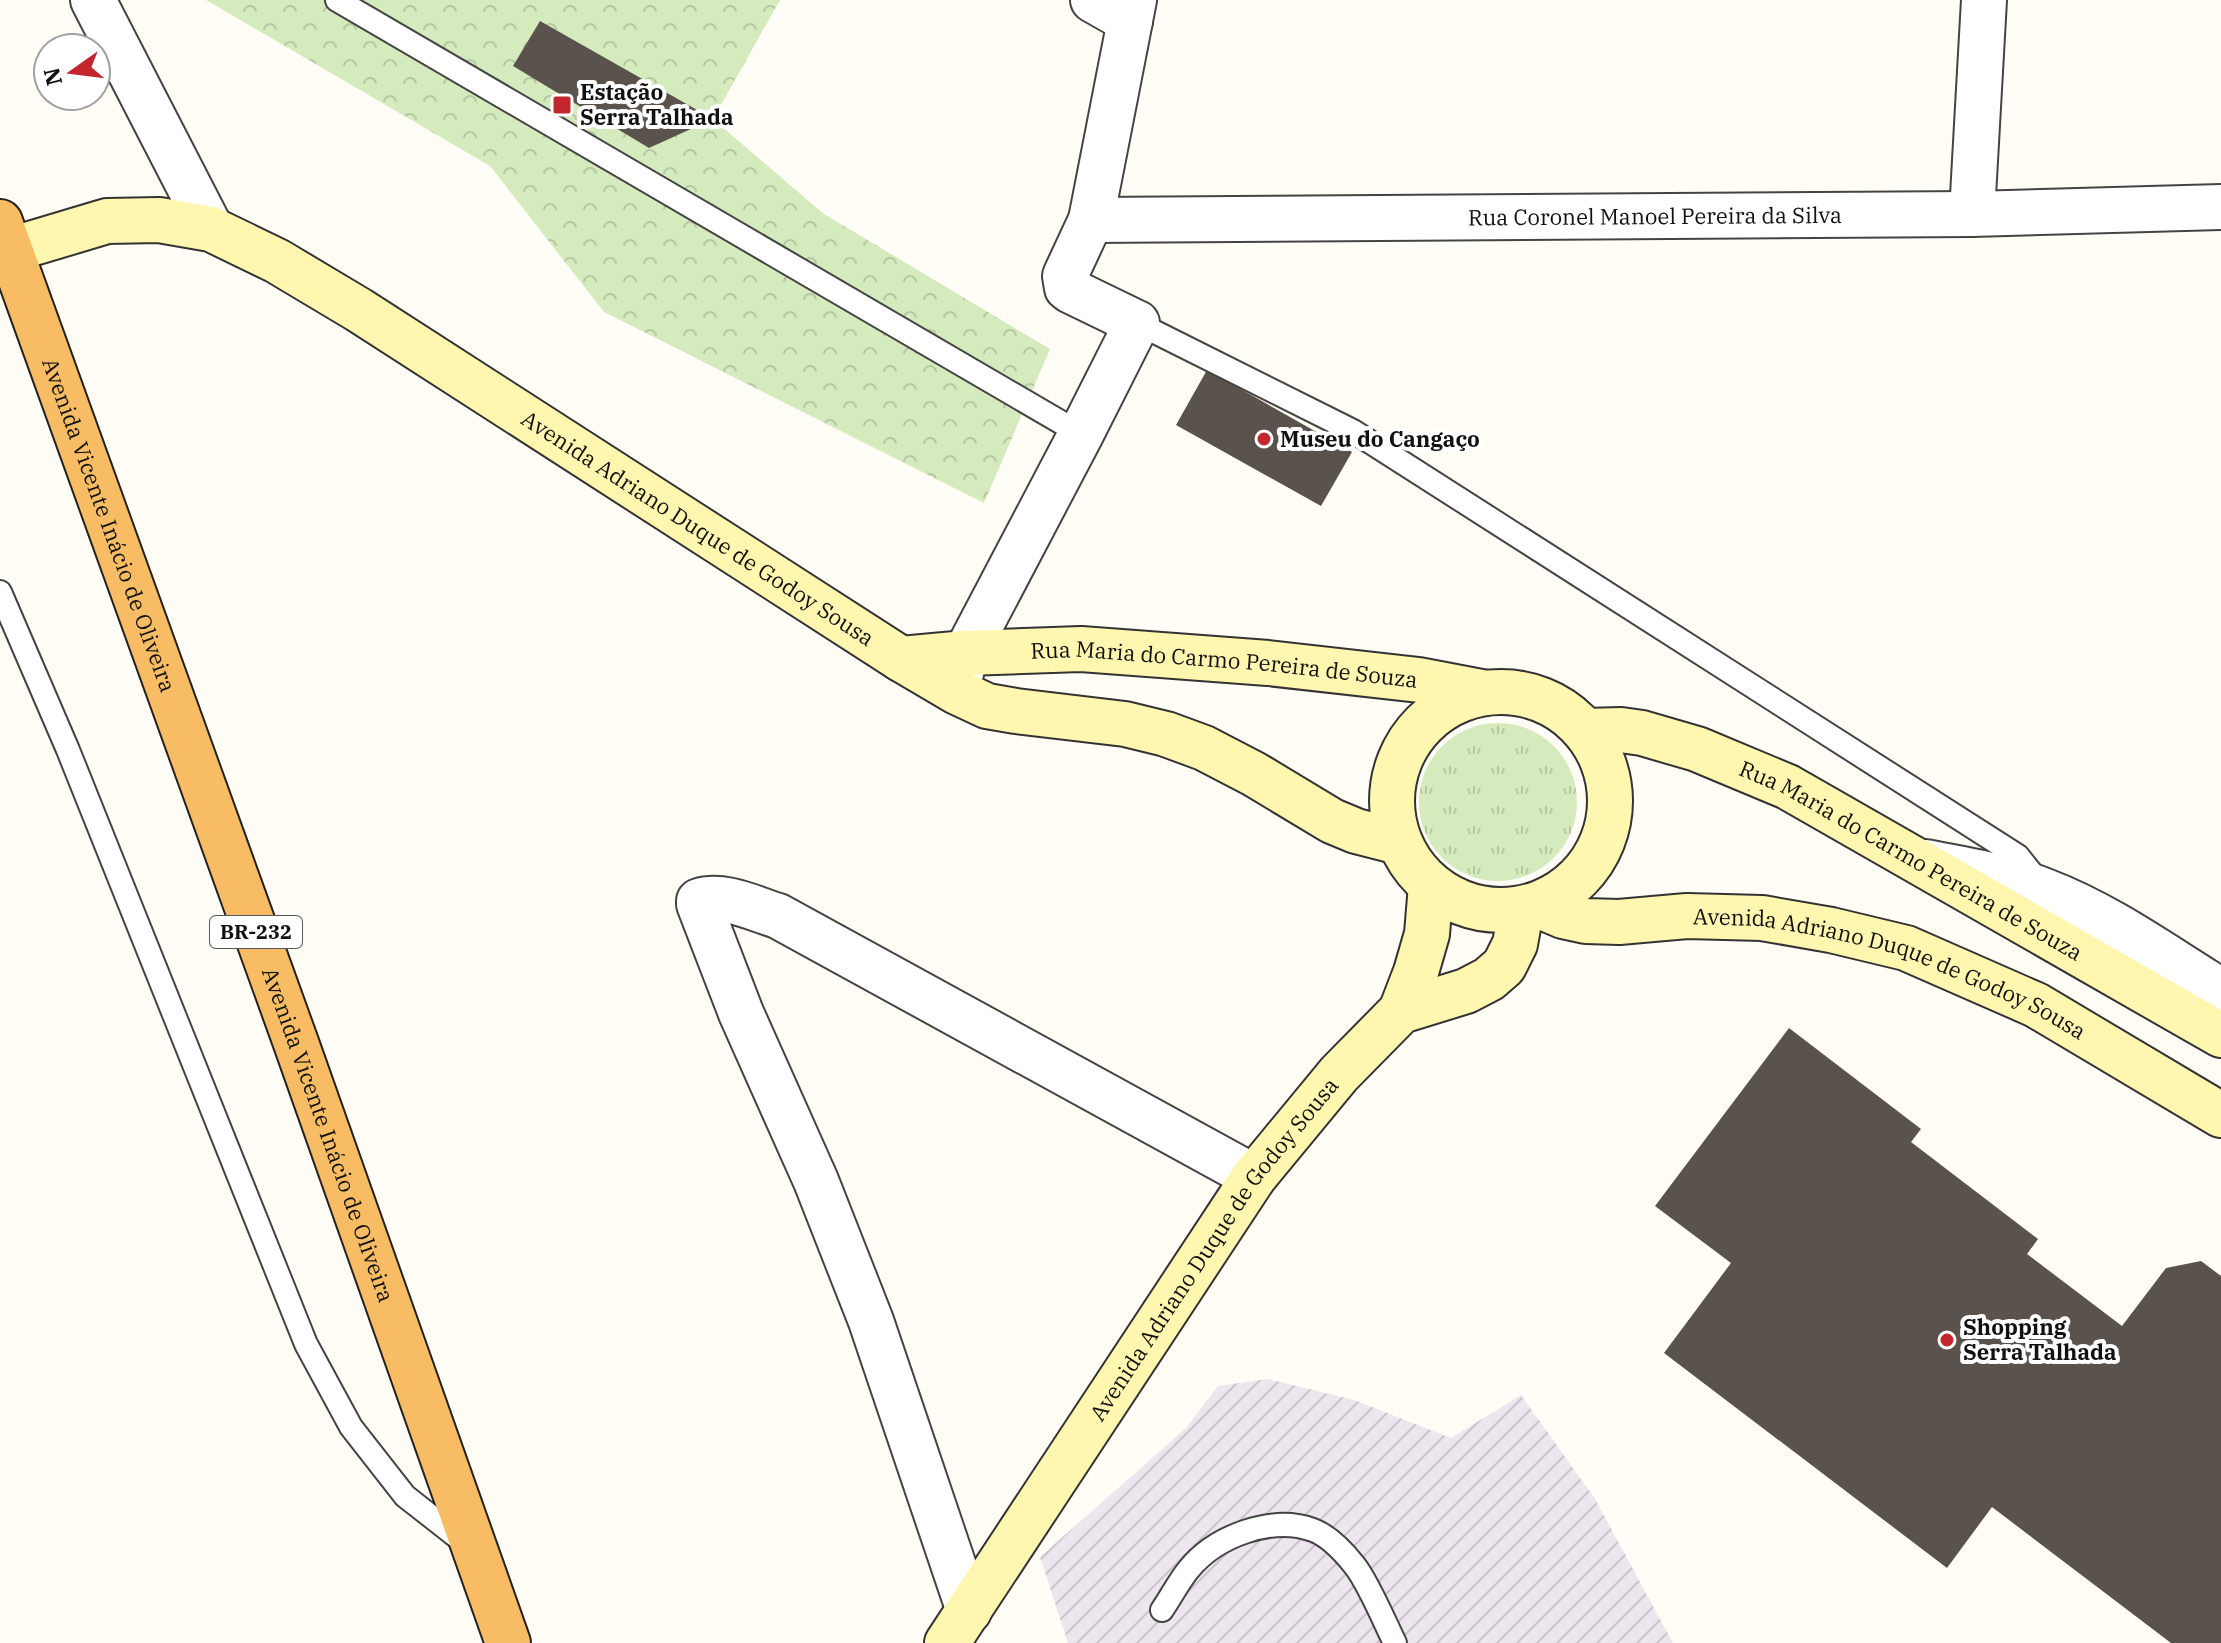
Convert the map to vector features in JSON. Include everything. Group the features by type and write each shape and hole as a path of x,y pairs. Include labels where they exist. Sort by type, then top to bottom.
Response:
{"highway":[{"name":"Avenida Vicente Inácio de Oliveira","path":"5,236 302,1058 508,1643"}],"main road":[{"name":"Avenida Adriano Duque de Godoy Sousa","path":"5,236 107,221 159,220 211,229 277,261 359,310 901,659 961,673 974,702 1125,724 1166,734 1204,748 1241,767 1332,821 1399,842"},
{"name":"Rua Maria do Carmo Pereira de Souza","path":"961,673 1081,649 1253,662 1419,680 1482,692"},
{"path":"1482,692 1521,693 1556,706 1585,731 1605,764 1612,802 1605,840 1586,873 1529,908 1483,911 1448,898 1431,885 1399,842 1391,810 1393,778 1405,747 1425,721 1452,703 1482,692"},
{"name":"Rua Maria do Carmo Pereira de Souza","path":"1585,731 1632,731 1697,749 1788,787 2221,1035"},
{"path":"1401,1011 1427,934 1431,885"},
{"name":"Avenida Adriano Duque de Godoy Sousa","path":"958,1627 1254,1177 1339,1074 1401,1011 1466,991 1489,979 1504,966 1529,908 1586,921 1619,922 1687,916 1762,918 1906,948 2036,1005 2221,1115"}],"street":[{"path":"93,0 211,229"},
{"path":"1972,214 1984,0"},
{"path":"961,673 1137,323 1071,291 1067,288 1065,276 1091,220 1119,7"},
{"name":"Rua Coronel Manoel Pereira da Silva","path":"1091,220 1972,214 2221,207"},
{"path":"1916,860 1999,876 2045,890 2095,913 2221,991"},
{"path":"958,1627 871,1321 816,1181 741,1013 699,901 725,900 778,916 1254,1177"}],"lane":[{"path":"337,0 1081,434"},
{"path":"1137,323 1353,431 2018,856 2045,890"},
{"path":"0,592 68,750 306,1344 351,1427 405,1496 475,1551"},
{"path":"1162,1610 1190,1567 1220,1543 1250,1531 1285,1524 1313,1530 1332,1541 1356,1567 1395,1643"}],"shaded area":[{"path":"1268,1379 1354,1400 1451,1438 1521,1395 1595,1499 1673,1643 1068,1643 1040,1557 1186,1428 1218,1386"}],"green space":[{"path":"206,0 780,0 713,119 824,214 1050,349 984,503 604,312 490,166"},
{"path":"1498,723 1528,729 1554,746 1571,772 1577,802 1571,832 1554,858 1528,875 1498,881 1468,875 1442,858 1425,832 1419,802 1425,772 1442,746 1468,729"}],"building":[{"path":"540,21 713,119 649,148 513,66"},
{"name":"Museu do Cangaço","path":"1207,370 1352,452 1321,506 1176,425"},
{"name":"Shopping Serra Talhada","path":"1789,1028 1921,1129 1911,1142 2038,1239 2027,1254 2122,1326 2166,1268 2201,1261 2221,1276 2221,1643 2171,1643 1992,1507 1947,1568 1664,1353 1731,1263 1655,1206"}],"place":[{"name":"Estação Serra Talhada","path":"562,105"},
{"name":"Museu do Cangaço","path":"1264,439"},
{"name":"Shopping Serra Talhada","path":"1947,1340"}]}
